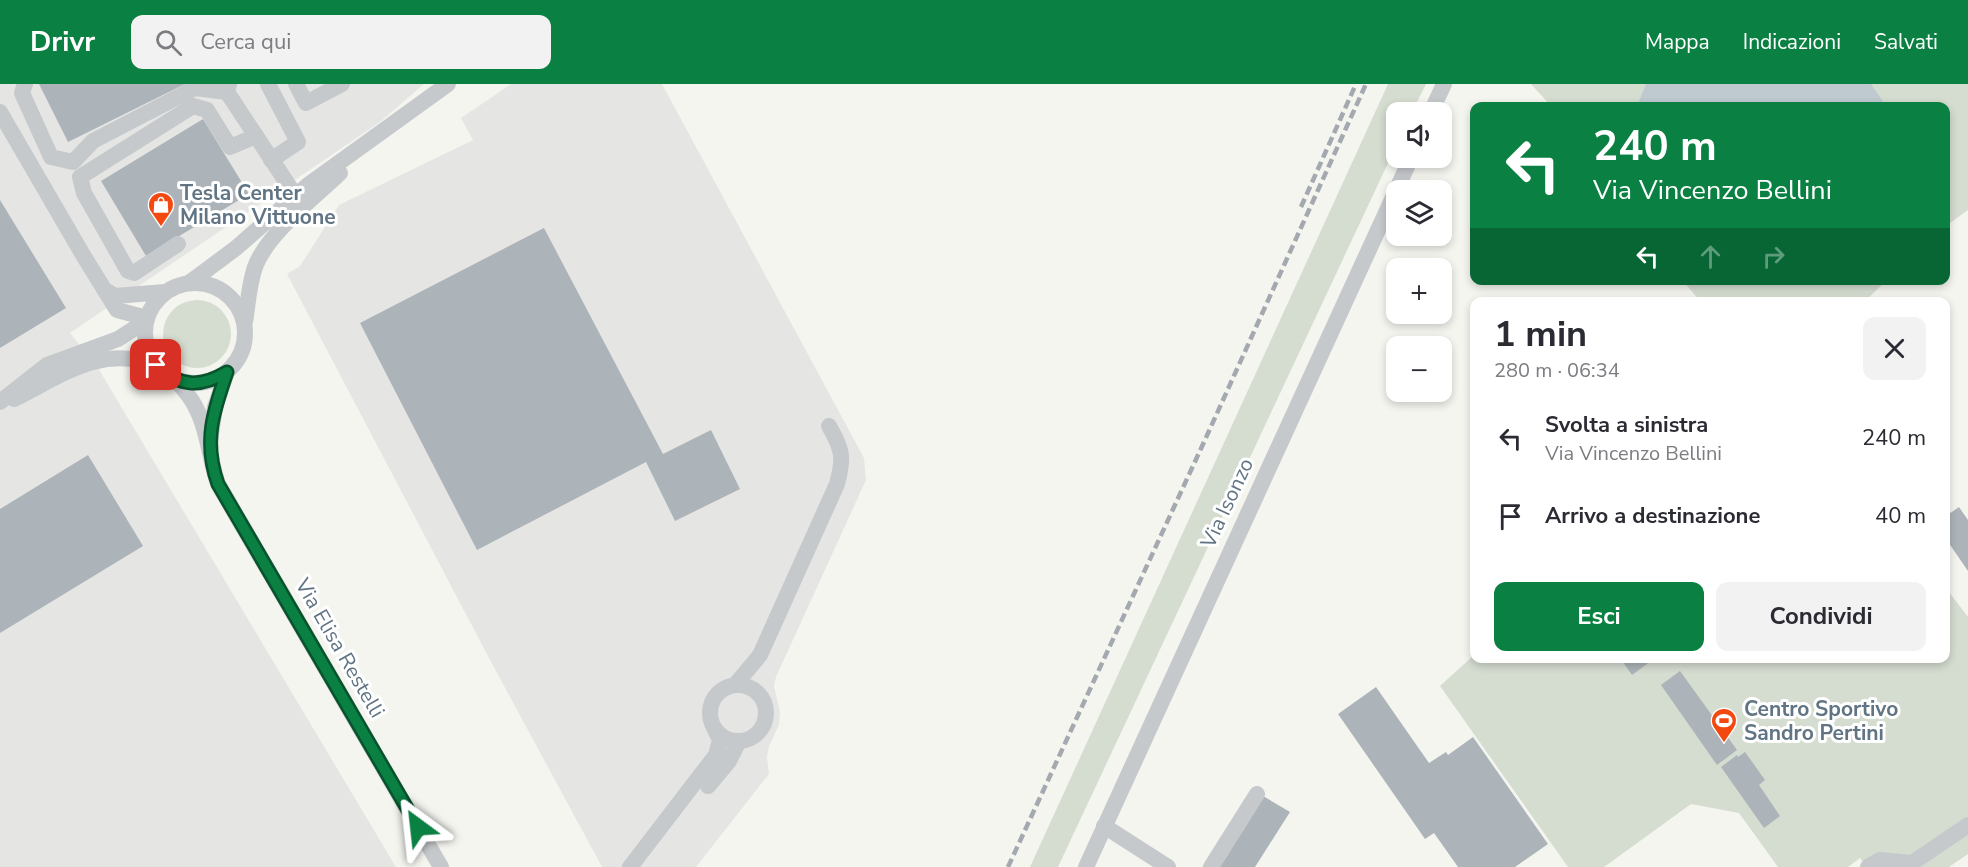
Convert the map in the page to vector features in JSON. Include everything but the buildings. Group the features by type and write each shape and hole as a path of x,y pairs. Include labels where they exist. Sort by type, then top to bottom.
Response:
{"street":[{"path":"25,84 22,93 51,157 73,162 93,141 195,88 228,88 295,195"},
{"path":"268,84 298,142 271,160"},
{"path":"296,84 306,103 342,84"},
{"path":"189,283 236,248 295,195 448,84"},
{"path":"1436,102 1444,84"},
{"path":"178,244 134,273 128,271 84,193 80,177 193,106 207,110 230,147 256,136"},
{"path":"0,112 117,310 147,319"},
{"path":"244,323 254,269 260,256 294,216 395,122"},
{"name":"Via Isonzo","path":"1086,867 1405,168"},
{"path":"0,404 66,371 105,359 133,358 156,365 175,379 188,383 214,380 227,372 237,361 244,347 246,332 237,304 229,295 209,284 178,285 165,292 154,303 147,319 145,342 156,365"},
{"path":"105,290 115,296 165,292"},
{"path":"0,404 47,365 118,339 147,319"},
{"name":"Via Elisa Restelli","path":"209,448 215,407 227,372"},
{"name":"Via Elisa Restelli","path":"175,379 195,405 218,484 441,867"},
{"path":"735,685 760,655 837,483 843,462 838,441 829,426"},
{"path":"714,727 724,737 740,741 761,728 766,712 759,683 760,655"},
{"path":"630,867 716,755 720,740 710,719 712,700 726,687 735,685 754,690 761,697"},
{"path":"645,867 729,761 740,741"},
{"path":"1211,867 1257,794"},
{"path":"1868,867 1880,860 1912,863 1968,825"},
{"path":"1104,826 1168,867"}],"shaded area":[{"path":"0,84 424,84 380,122 70,333 98,368 396,867 0,867"},
{"path":"511,84 662,84 864,458 866,480 776,677 774,686 780,712 779,725 769,746 767,757 769,774 696,867 602,867 490,660 287,274 300,266 339,205 473,140 461,118"},
{"path":"1388,84 1426,84 1417,102 1386,102 1386,167 1058,867 1030,867"},
{"path":"1531,84 1968,84 1968,210 1950,223 1950,102 1547,102"},
{"path":"1646,84 1871,84 1883,102 1639,102"},
{"path":"1686,285 1882,285 1869,297 1697,297"},
{"path":"190,300 204,300 216,305 226,315 231,334 226,353 216,363 204,368 190,368 178,363 168,353 163,341 163,327 168,315 178,305"},
{"name":"Centro Sportivo Sandro Pertini","path":"1950,593 1968,617 1968,854 1949,867 1867,867 1860,858 1848,867 1778,867 1739,813 1691,804 1604,867 1568,867 1440,686 1470,659 1470,663 1950,663"}],"railway":[{"path":"1301,207 1356,84"},
{"path":"1008,867 1366,84"}],"place":[{"name":"Tesla Center Milano Vittuone","path":"161,228"},
{"name":"Centro Sportivo Sandro Pertini","path":"1724,744"}],"route":[{"path":"156,365 175,379 188,383 214,380 227,372 215,407 209,448 212,468 218,484 418,827"}]}
